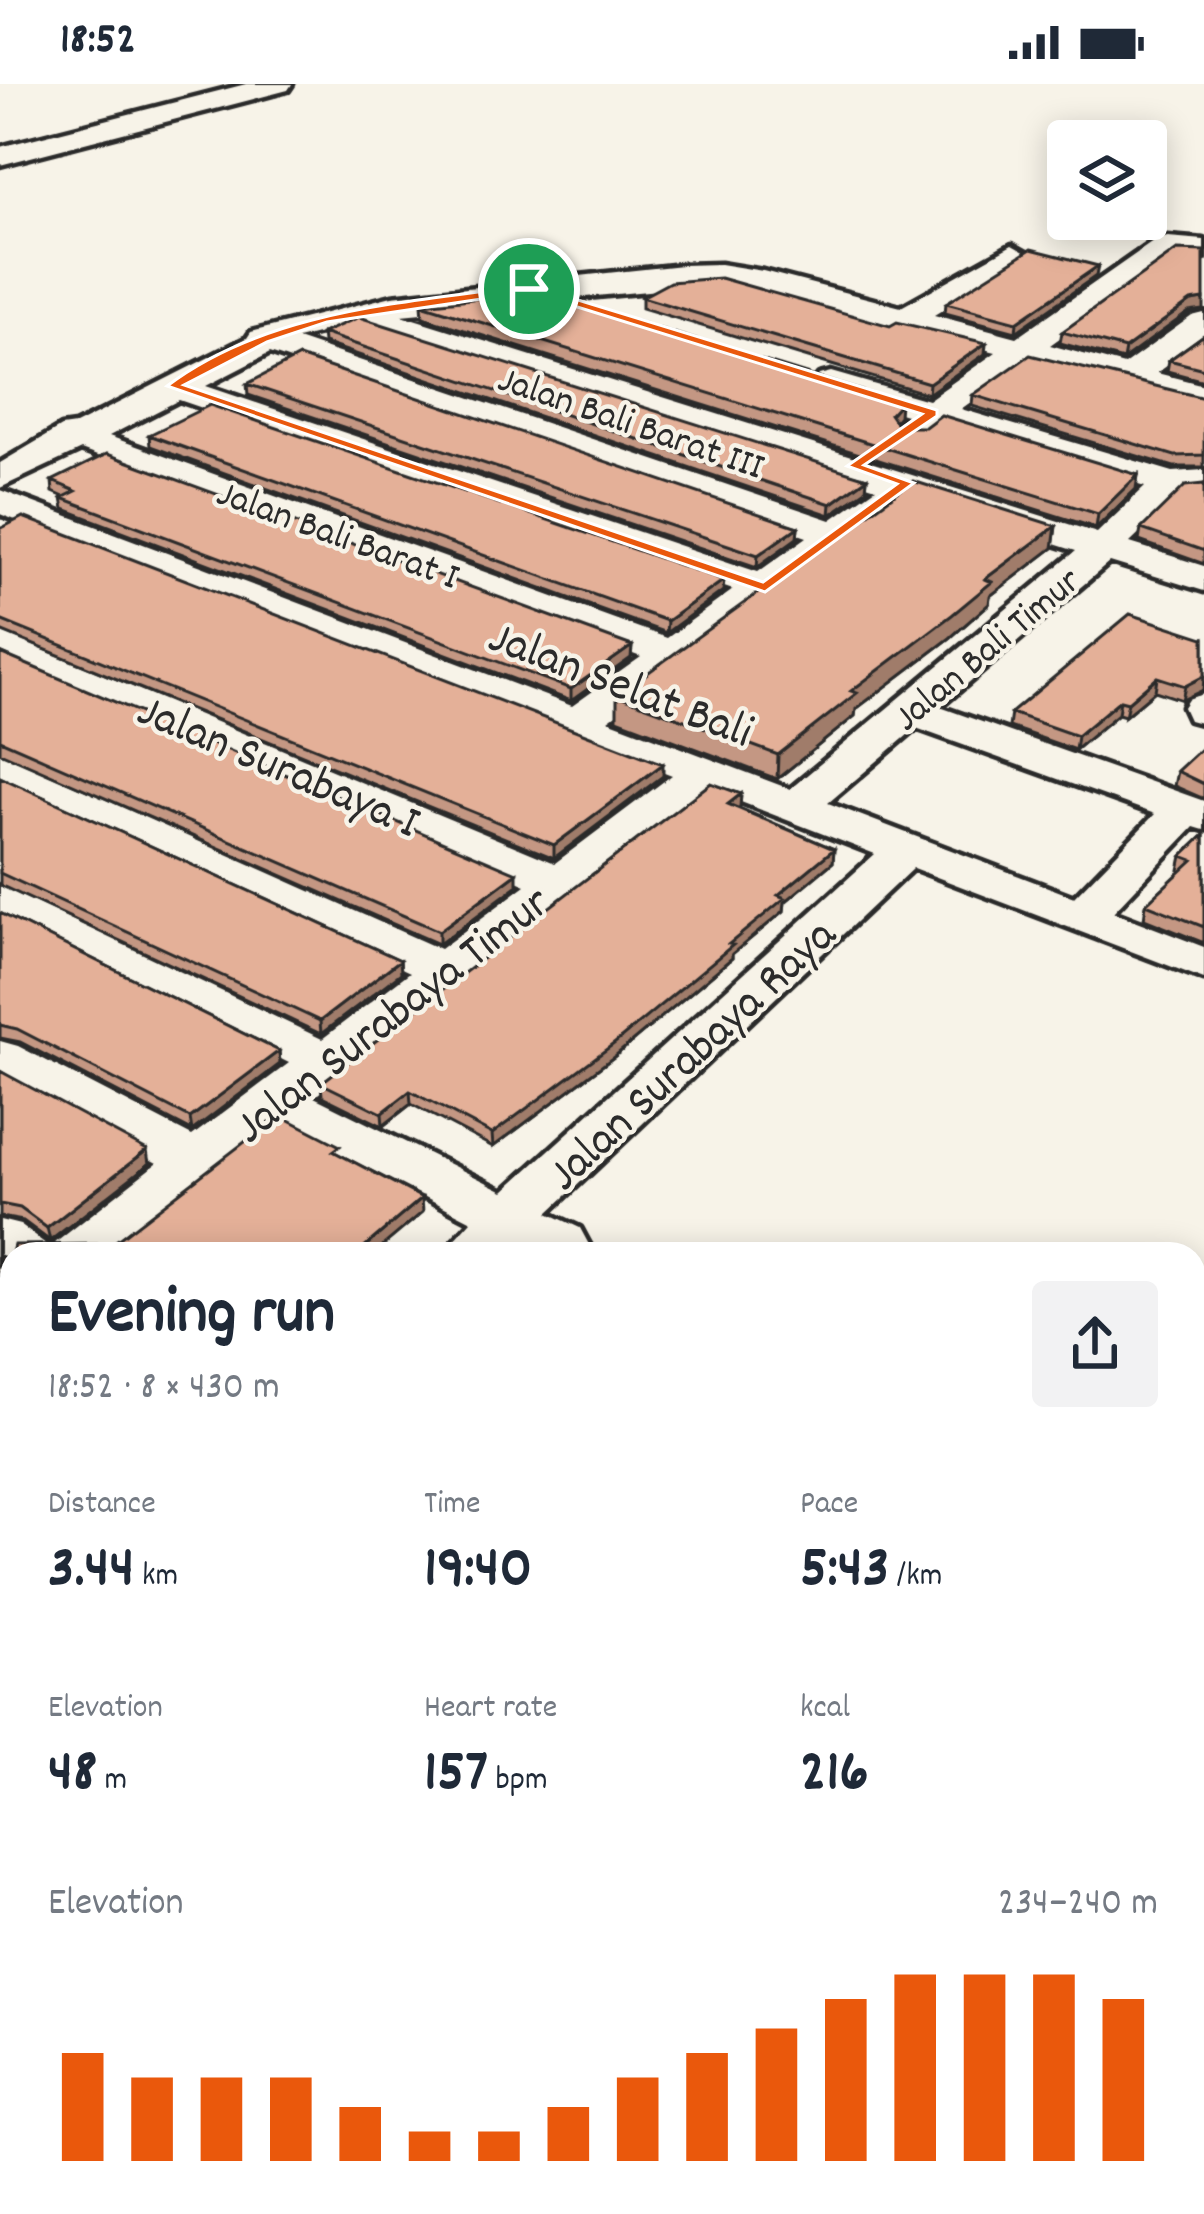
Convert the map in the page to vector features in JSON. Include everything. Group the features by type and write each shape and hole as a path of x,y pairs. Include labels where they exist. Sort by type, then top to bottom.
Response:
{"street":[{"path":"0,156 278,84"},
{"path":"853,466 1168,246 1204,249"},
{"path":"905,319 1012,254"},
{"path":"0,476 263,339 357,311 529,289 719,274 1204,396"},
{"path":"529,289 619,316"},
{"path":"357,311 1204,578"},
{"path":"1126,379 1204,323"},
{"name":"Jalan Bali Barat III","path":"263,339 838,535"},
{"path":"798,372 1187,482"},
{"path":"173,386 765,587"},
{"name":"Jalan Bali Barat I","path":"74,435 672,654"},
{"name":"Jalan Bali Timur","path":"796,807 1187,482"},
{"path":"578,721 907,483"},
{"name":"Jalan Selat Bali","path":"0,501 1204,964"},
{"name":"Jalan Surabaya I","path":"0,644 560,882"},
{"path":"911,711 1195,813 1082,916"},
{"path":"0,766 445,970"},
{"name":"Jalan Surabaya Timur","path":"90,1242 706,771"},
{"name":"Jalan Surabaya Raya","path":"490,1236 907,849"},
{"path":"0,900 326,1061"},
{"path":"0,1057 196,1162"},
{"path":"280,1101 490,1236 560,1242"}],"building":[{"path":"1031,249 1098,266 1017,322 946,303"},
{"path":"1177,250 1204,251 1204,299 1191,301 1125,349 1062,332"},
{"path":"720,278 890,326 897,322 986,343 929,383 642,297 670,282"},
{"path":"541,292 900,403 890,414 899,427 925,427 941,415 1138,475 1098,514 422,304"},
{"path":"359,317 867,478 831,504 322,333"},
{"path":"1204,335 1204,369 1169,360"},
{"path":"1030,355 1204,398 1204,455 1175,456 973,395"},
{"path":"299,357 798,527 758,555 247,384"},
{"path":"210,405 724,580 667,621 149,435"},
{"path":"107,454 632,646 571,689 62,498 76,491 52,481"},
{"path":"913,481 1056,526 985,579 992,582 851,691 857,693 778,755 617,695"},
{"path":"1204,484 1204,551 1141,529 1185,486"},
{"path":"23,517 663,764 554,845 0,620 0,529"},
{"path":"1130,614 1204,638 1204,676 1185,686 1157,677 1077,736 1011,713"},
{"path":"0,653 517,873 439,931 0,740"},
{"path":"1204,746 1204,784 1177,771"},
{"path":"0,777 400,960 320,1021 0,873"},
{"path":"711,783 741,794 728,804 834,849 778,895 785,898 729,944 733,945 615,1043 492,1134 410,1091 382,1113 321,1083"},
{"path":"1204,835 1204,927 1146,904 1193,860 1182,856"},
{"path":"0,913 279,1051 190,1118 17,1029 0,1025"},
{"path":"0,1071 147,1150 47,1228 20,1208 0,1204"},
{"path":"280,1115 340,1146 333,1151 422,1198 370,1242 115,1242"}],"route":[{"path":"529,289 932,413 853,466 907,483 765,587 173,386 263,339 325,319 529,289"}]}
